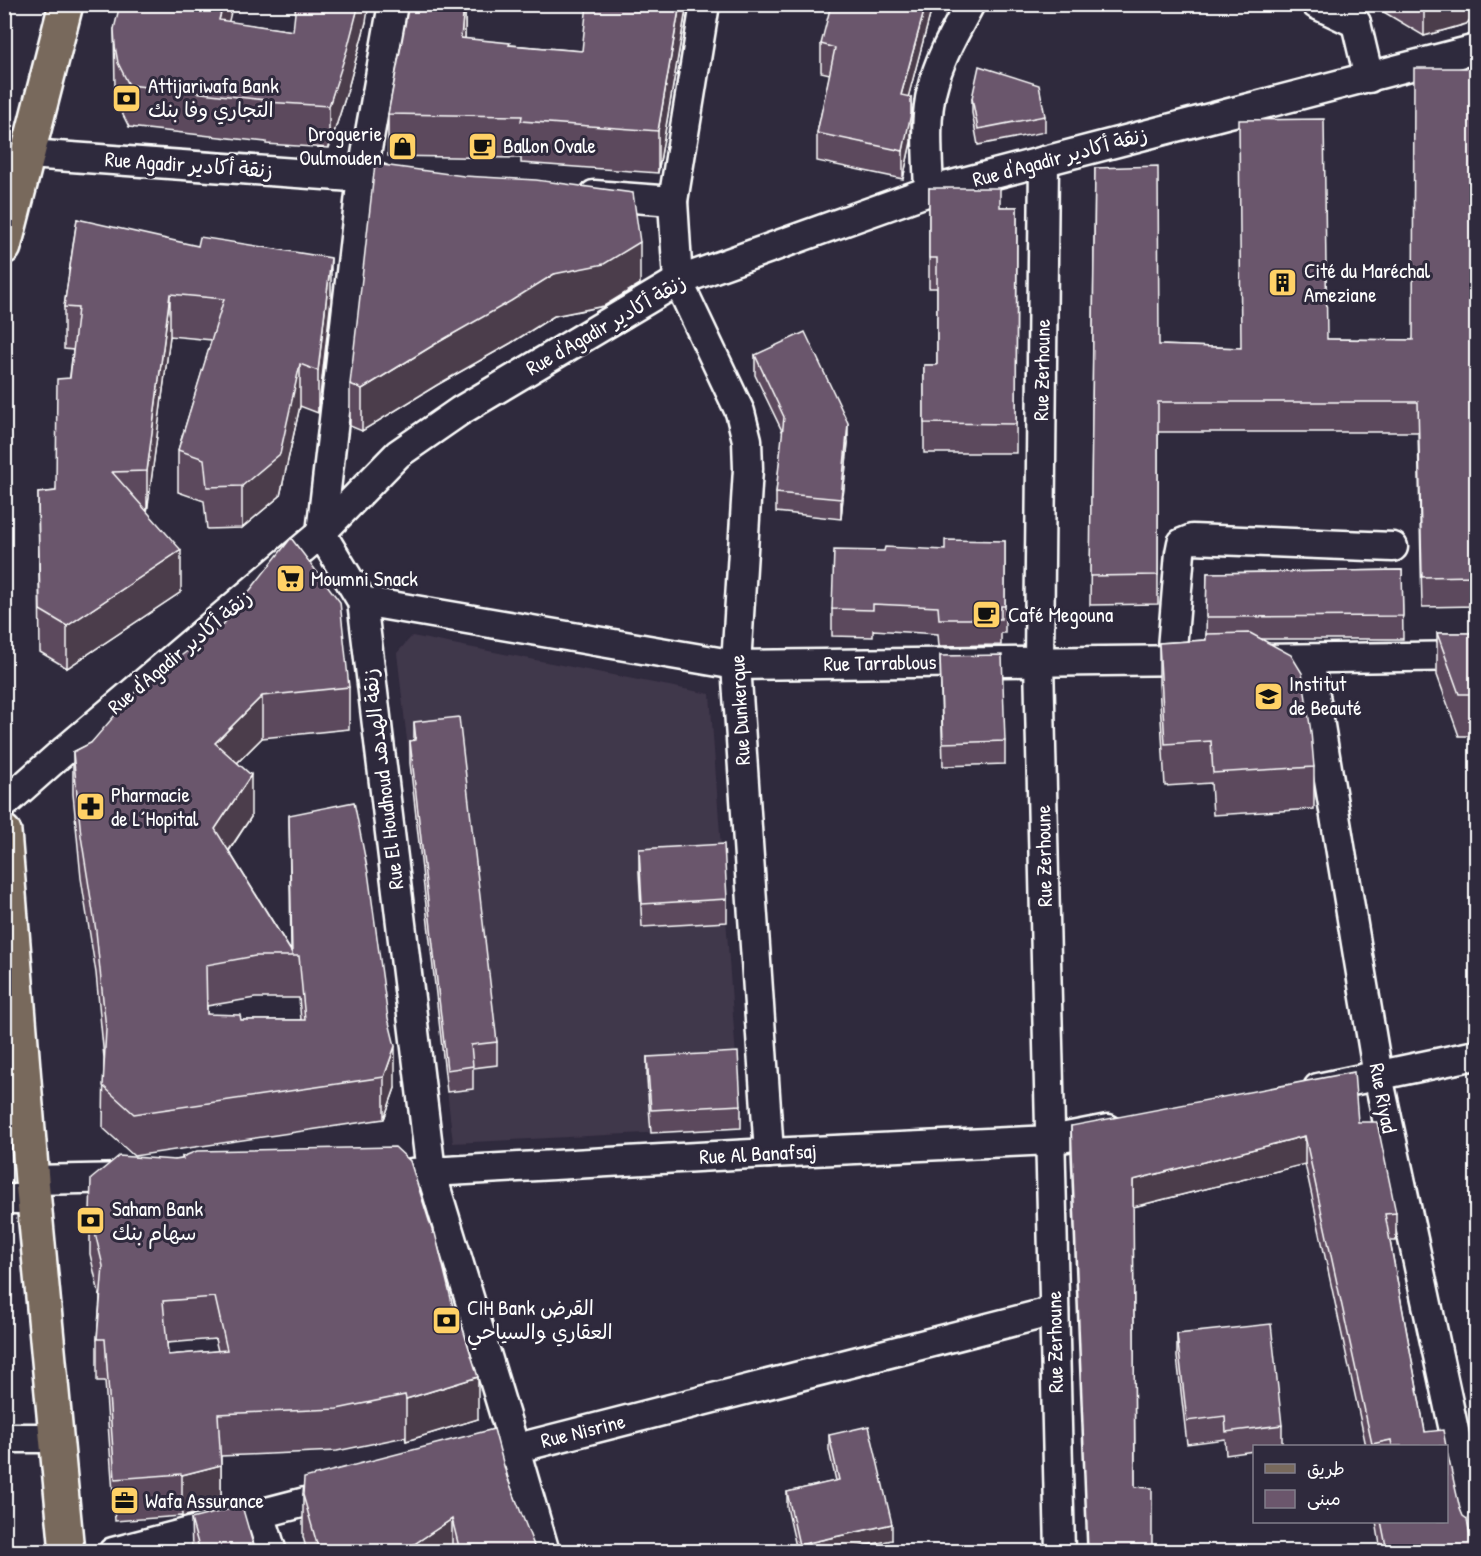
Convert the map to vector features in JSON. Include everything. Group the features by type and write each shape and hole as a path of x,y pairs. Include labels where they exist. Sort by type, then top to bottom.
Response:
{"main road":[{"path":"4,247 66,4"},
{"path":"4,832 23,1193 56,1438 67,1551"}],"street":[{"path":"321,532 362,177 393,4"},
{"path":"678,281 673,201 705,4"},
{"path":"929,191 929,110 932,89 941,59 970,4"},
{"path":"1316,4 1361,14 1368,78"},
{"name":"Rue d'Agadir زنقة أكادير","path":"4,804 321,532 398,454 460,411 678,281 929,191 1476,49"},
{"name":"Rue Agadir زنقة أكادير","path":"29,154 408,181"},
{"name":"Rue Zerhoune","path":"1044,161 1039,662 1060,1551"},
{"path":"569,193 673,201"},
{"name":"Rue Dunkerque","path":"678,281 740,412 747,440 748,469 736,665 770,1153"},
{"name":"Rue El Houdhoud زنقة الهدهد","path":"321,532 362,601 431,1172 545,1551"},
{"path":"1171,660 1180,554 1182,543 1186,540 1393,547"},
{"name":"Rue Tarrablous","path":"362,601 736,665 1476,656"},
{"name":"Rue Riyad","path":"1309,659 1377,1076 1476,1533"},
{"path":"1296,1092 1476,1055"},
{"name":"Rue Al Banafsaj","path":"384,1173 1051,1140 1133,1124"},
{"path":"23,1193 149,1178"},
{"name":"Rue Nisrine","path":"469,1460 1054,1311"},
{"path":"4,1438 56,1438"},
{"path":"113,1551 364,1487"},
{"path":"260,1514 272,1551"}],"shaded area":[{"path":"412,636 710,694 741,1128 453,1143 397,653"}],"building":[{"path":"120,4 223,4 219,20 293,31 296,4 359,4 329,106 266,102 266,100 129,85 118,63 115,46 114,29"},
{"path":"409,4 464,4 461,38 510,43 509,45 582,51 587,4 680,4 658,131 521,121 522,116 388,114"},
{"path":"844,4 926,4 901,95 911,97 911,114 903,151 817,133 835,48 821,44 831,5 843,8"},
{"path":"979,66 1039,85 1045,116 978,129 972,98"},
{"name":"Cité du Maréchal Ameziane","path":"1414,68 1476,68 1476,576 1422,577 1418,402 1158,402 1158,575 1090,576 1095,168 1158,166 1159,345 1241,348 1239,120 1324,119 1327,339 1413,340"},
{"path":"375,164 464,176 536,180 633,193 640,242 604,264 554,274 362,389 350,384"},
{"path":"929,188 1000,188 1000,207 1017,207 1016,424 924,423 924,365 937,365 937,258 929,258"},
{"path":"77,219 198,246 200,237 331,258 318,371 300,364 280,454 242,486 207,487 204,459 178,450 224,299 170,294 147,471 112,472 181,550 67,626 40,610 38,493 56,491 57,379 70,378 78,308 64,307"},
{"path":"805,332 848,423 841,499 776,493 784,417 755,355"},
{"path":"291,538 340,602 349,687 262,696 215,743 251,775 215,829 292,953 289,815 354,802 368,872 388,1018 395,1046 384,1077 134,1114 103,1086 106,1029 96,931 81,836 73,752 91,743 142,684 222,626","holes":["255,956 299,956 305,1020 241,1020 240,1015 207,1014 206,965"]},
{"path":"945,540 1005,541 1005,606 1001,606 1001,619 939,619 938,607 873,604 873,610 832,609 834,550 884,551 885,547 945,550"},
{"path":"1402,570 1403,616 1206,617 1207,573"},
{"path":"1250,633 1291,655 1302,673 1314,767 1213,773 1211,741 1165,744 1159,643 1206,640 1206,634"},
{"path":"1437,633 1476,633 1476,694 1459,694"},
{"path":"1002,655 1005,741 943,743 940,656"},
{"path":"459,717 497,1042 471,1045 473,1066 447,1070 410,741 416,740 414,722"},
{"path":"724,844 727,899 642,904 639,849"},
{"path":"738,1052 741,1105 651,1110 647,1057"},
{"path":"1354,1072 1358,1122 1377,1122 1396,1213 1385,1214 1425,1432 1443,1430 1446,1445 1392,1445 1391,1440 1372,1444 1305,1136 1133,1180 1135,1487 1152,1488 1152,1551 1088,1551 1071,1126"},
{"path":"395,1147 410,1161 433,1233 435,1233 454,1311 457,1310 478,1377 406,1399 405,1395 337,1409 218,1414 221,1465 182,1475 115,1479 105,1339 97,1339 103,1266 90,1212 91,1179 119,1156 175,1160 183,1159 182,1157 197,1151","holes":["215,1297 227,1350 168,1355 163,1301"]},
{"path":"1271,1324 1282,1425 1226,1432 1225,1416 1187,1421 1177,1334"},
{"path":"869,1426 892,1524 799,1545 787,1492 839,1480 829,1435"},
{"path":"494,1429 507,1477 535,1551 460,1551 452,1519 410,1547 411,1551 319,1551 303,1495 304,1478"},
{"path":"1448,1456 1460,1509 1467,1519 1473,1551 1387,1551 1381,1523 1448,1523"},
{"path":"242,1506 255,1551 200,1551 191,1519"}],"place":[{"name":"Attijariwafa Bank التجاري وفا بنك","path":"127,98"},
{"name":"Droguerie Oulmouden","path":"403,146"},
{"name":"Ballon Ovale","path":"482,146"},
{"name":"Cité du Maréchal Ameziane","path":"1283,283"},
{"name":"Moumni Snack","path":"290,579"},
{"name":"Café Megouna","path":"987,615"},
{"name":"Institut de Beauté","path":"1268,696"},
{"name":"Pharmacie de L´Hopital","path":"90,807"},
{"name":"Saham Bank سهام بنك","path":"91,1221"},
{"name":"CIH Bank القرض العقاري والسياحي","path":"446,1320"},
{"name":"Wafa Assurance","path":"124,1501"}]}
